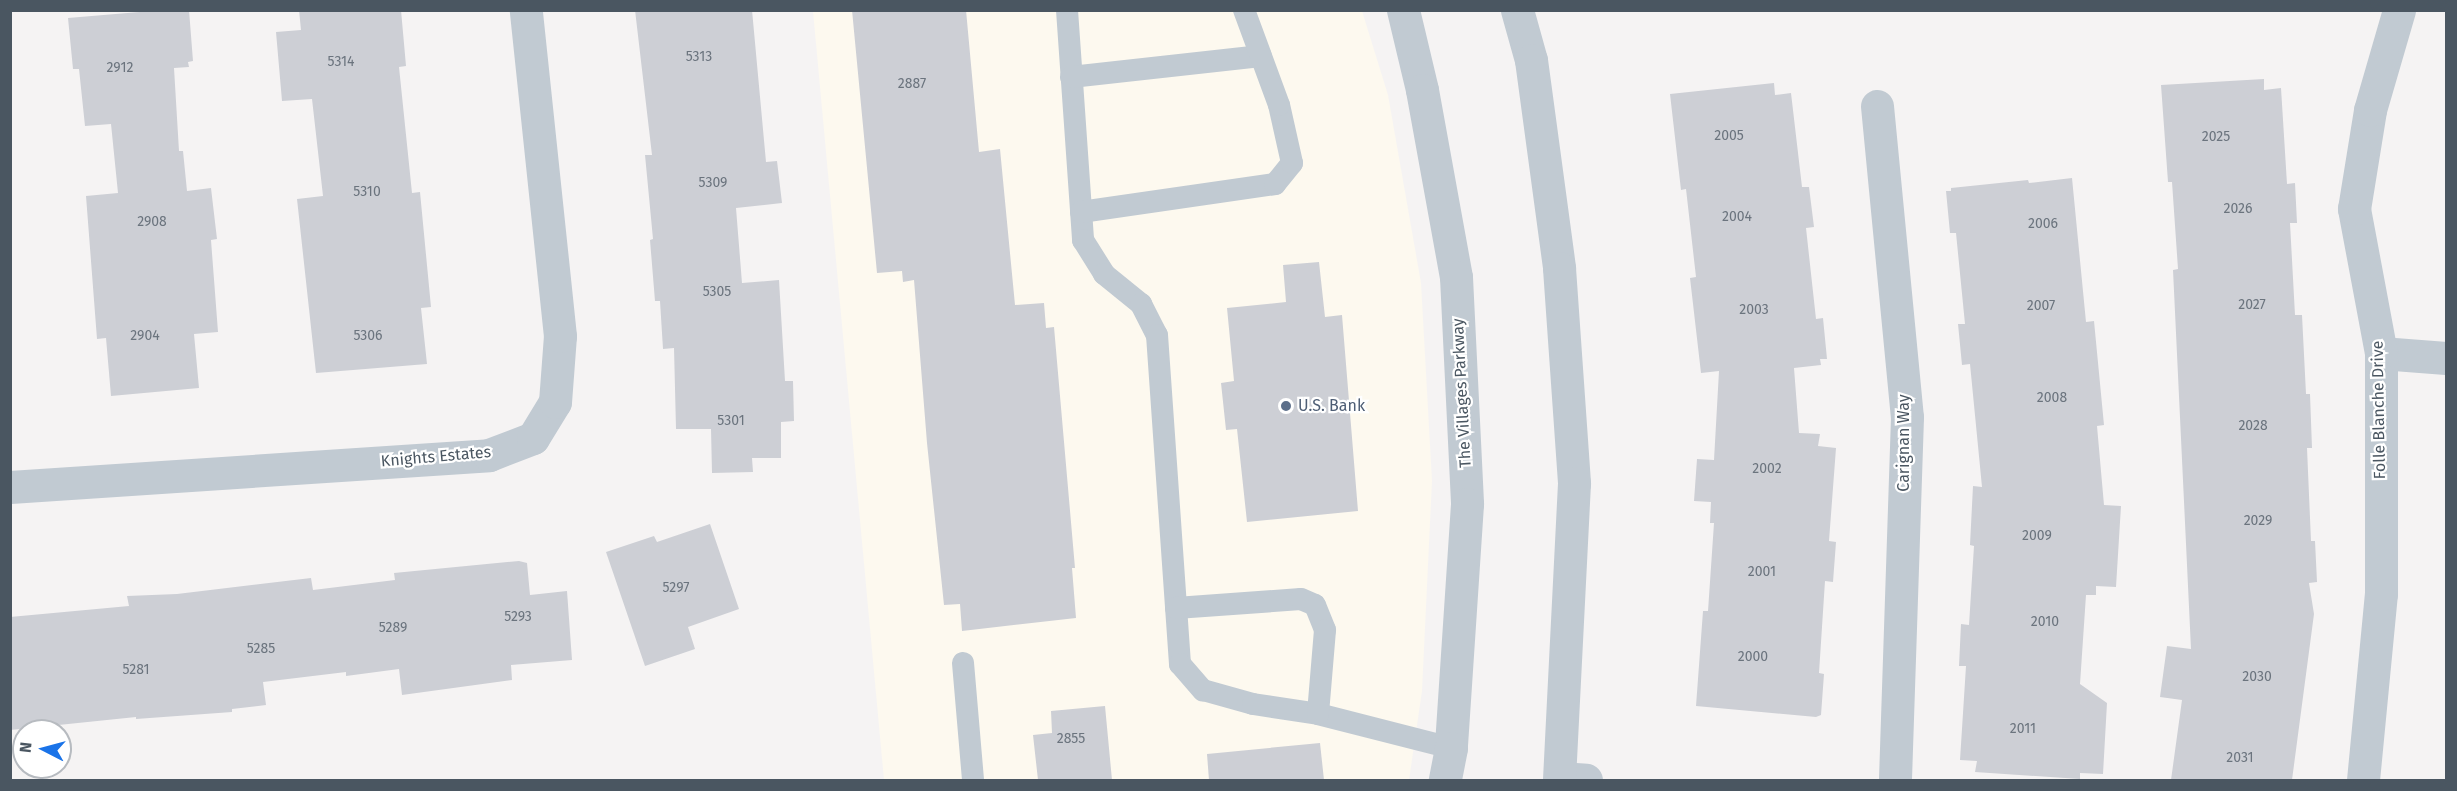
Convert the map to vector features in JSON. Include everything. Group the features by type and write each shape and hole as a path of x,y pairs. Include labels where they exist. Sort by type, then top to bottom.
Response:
{"street":[{"name":"Knights Estates","path":"10,487 489,455 533,438 555,402 560,336 526,10"},
{"name":"The Villages Parkway","path":"1403,10 1422,90 1456,277 1467,504 1451,748 1444,780"},
{"path":"1517,10 1531,60 1559,268 1574,483 1568,780"},
{"name":"Folle Blanche Drive","path":"2363,780 2381,594 2380,353 2354,209 2370,110 2399,10"},
{"name":"Carignan Way","path":"1876,106 1907,417 1895,780"},
{"path":"2380,353 2446,358"}],"lane":[{"path":"1067,10 1083,240 1104,274 1141,304 1157,335 1180,664 1203,690 1254,704 1318,714 1451,748"},
{"path":"1081,212 1275,184 1292,163 1279,105 1244,10"},
{"path":"1071,77 1261,56"},
{"path":"1176,608 1301,599 1315,605 1325,630 1318,714"},
{"path":"963,663 973,780"}],"shaded area":[{"path":"813,11 1362,11 1388,95 1421,283 1432,481 1422,691 1409,780 884,780"}],"building":[{"path":"189,10 193,61 188,62 189,67 174,68 179,151 183,151 187,191 211,188 217,239 211,240 218,332 194,334 199,388 111,396 106,338 97,339 86,196 118,193 111,124 85,126 79,69 73,69 68,18"},
{"path":"299,10 401,10 406,66 399,67 412,193 420,192 431,307 421,308 427,364 316,373 297,199 323,196 312,99 282,101 276,32 301,30"},
{"path":"635,10 752,10 766,162 777,161 782,203 736,208 742,283 779,280 785,381 793,381 794,421 781,422 781,458 752,458 753,472 712,473 711,429 676,429 674,348 663,349 660,301 655,301 650,240 653,239 645,155 652,155"},
{"path":"852,10 966,10 979,152 1000,149 1015,305 1044,303 1046,328 1054,327 1075,568 1072,568 1076,618 962,631 960,604 944,605 927,443 914,280 903,282 902,271 877,273"},
{"path":"2264,79 2264,90 2281,88 2287,184 2295,183 2297,223 2290,223 2295,315 2302,315 2306,394 2310,394 2312,448 2307,448 2311,541 2315,541 2317,582 2309,583 2314,614 2292,780 2171,780 2182,700 2160,697 2167,646 2191,649 2173,270 2178,269 2172,182 2168,182 2161,85"},
{"path":"1774,83 1775,95 1791,93 1802,187 1809,187 1814,227 1806,228 1816,319 1823,318 1827,359 1820,359 1821,365 1794,368 1799,433 1820,434 1818,446 1836,448 1829,541 1836,542 1833,582 1825,581 1819,673 1824,674 1821,715 1816,717 1696,706 1703,611 1708,611 1714,523 1710,523 1711,502 1694,501 1697,459 1714,460 1719,371 1701,373 1690,278 1696,277 1686,189 1681,190 1670,94"},
{"path":"2072,178 2086,322 2094,321 2104,425 2097,426 2104,505 2121,506 2116,587 2096,586 2096,595 2086,595 2080,684 2107,703 2103,774 2080,773 2080,779 1975,772 1977,761 1960,760 1966,666 1959,666 1961,624 1969,625 1974,546 1970,545 1973,486 1982,487 1970,364 1962,365 1958,324 1965,324 1956,233 1950,233 1946,191 1951,191 1951,188 2028,180 2029,183"},
{"name":"U.S. Bank","path":"1319,262 1325,317 1342,315 1358,511 1247,522 1237,429 1226,430 1221,383 1234,381 1227,308 1286,302 1283,265"},
{"path":"710,524 739,609 688,627 695,649 645,666 606,552 654,536 657,542"},
{"path":"519,561 527,563 530,595 567,591 572,660 511,665 512,680 402,695 399,669 346,676 346,672 263,682 266,705 232,709 232,712 136,719 136,717 72,724 72,719 12,719 12,730 10,730 10,617 129,606 127,596 177,594 311,578 313,590 395,580 394,573"},
{"path":"1105,706 1112,780 1038,780 1033,735 1052,733 1051,711"},
{"path":"1320,743 1324,780 1209,780 1207,754"}],"place":[{"name":"U.S. Bank","path":"1286,406"}]}
